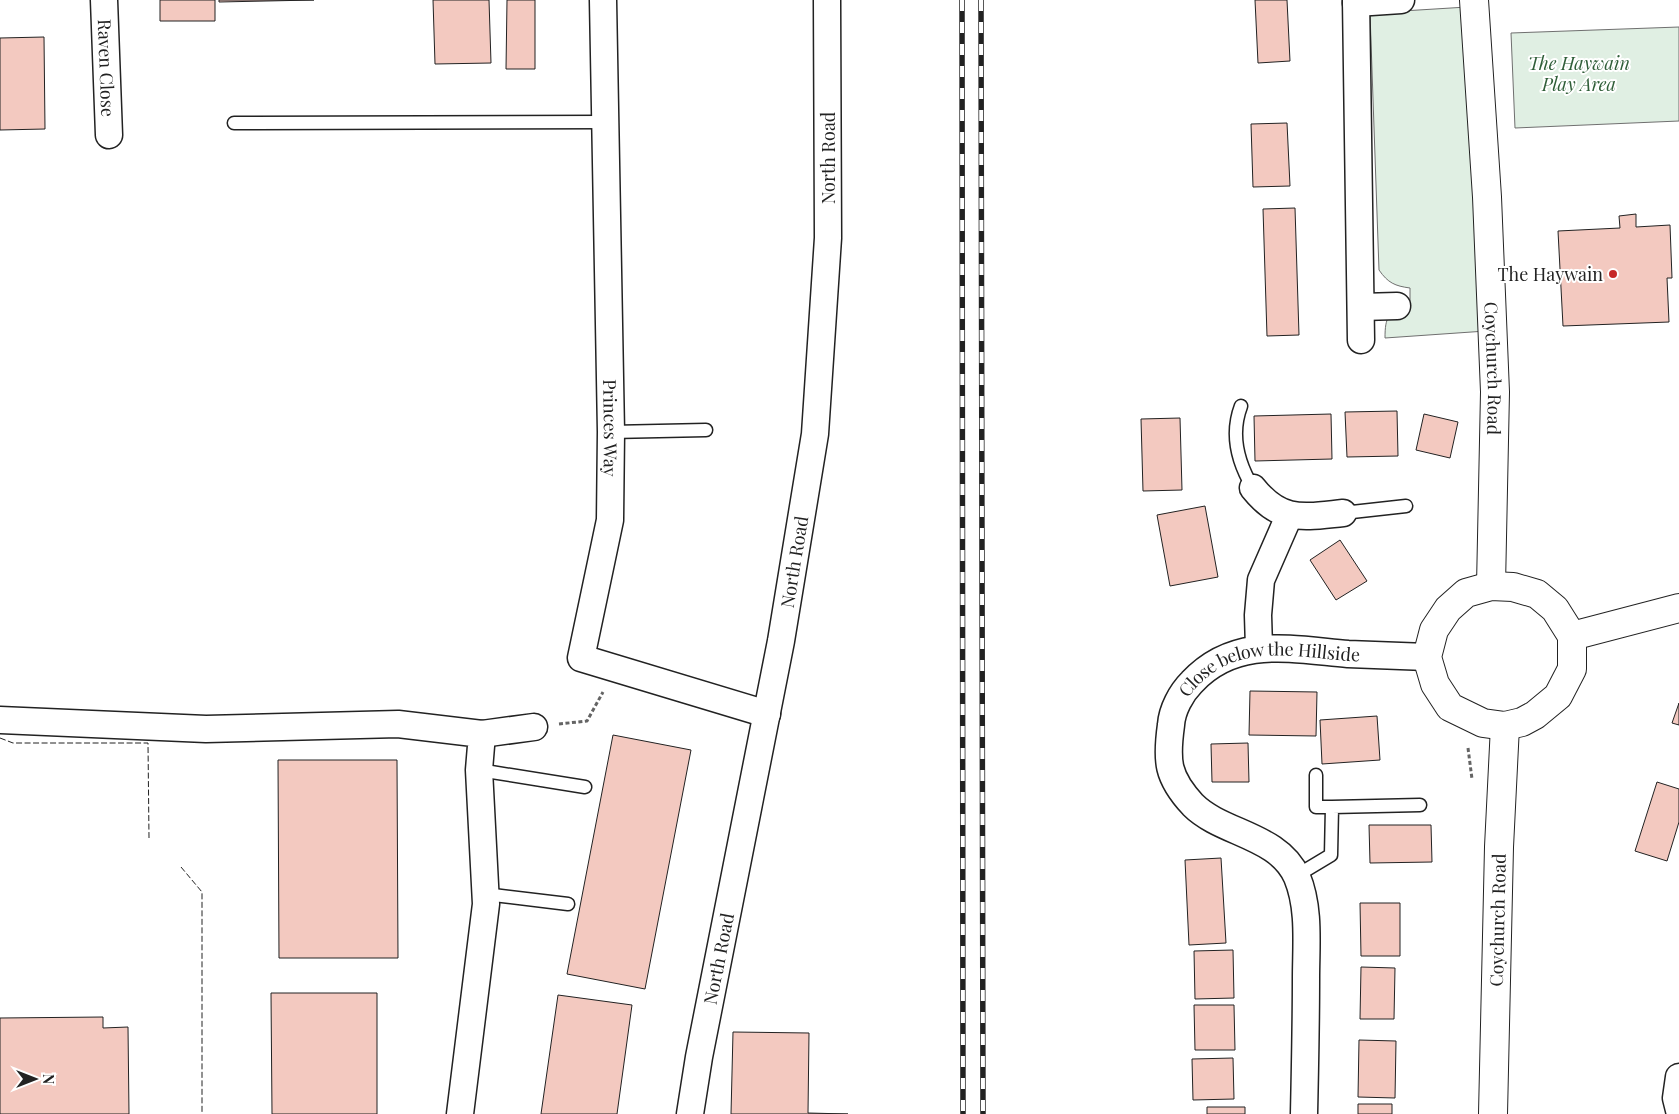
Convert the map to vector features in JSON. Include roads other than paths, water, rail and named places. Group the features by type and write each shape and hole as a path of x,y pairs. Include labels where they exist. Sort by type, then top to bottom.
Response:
{"main road":[{"name":"Coychurch Road","path":"1474,0 1487,197 1495,392 1491,586"},
{"path":"1491,586 1513,587 1537,594 1555,609 1572,636 1572,669 1558,696 1535,715 1505,726 1483,722 1450,707 1435,684 1427,657 1434,630 1448,609 1466,593 1491,586"},
{"path":"1572,636 1679,608"},
{"name":"Coychurch Road","path":"1492,1114 1505,726"}],"street":[{"name":"Raven Close","path":"104,0 109,135"},
{"name":"Princes Way","path":"603,0 610,520 581,658 767,714"},
{"name":"North Road","path":"690,1114 701,1047 767,714 815,434 828,238 827,0"},
{"path":"1361,340 1356,1 1401,0"},
{"path":"1361,306 1397,306"},
{"path":"1254,488 1263,500 1289,516 1310,517 1343,513"},
{"path":"1259,648 1258,615 1261,580 1289,516"},
{"name":"Close below the Hillside","path":"1304,1114 1306,917 1296,876 1282,857 1260,841 1209,818 1194,805 1173,777 1167,757 1171,722 1183,692 1204,669 1224,656 1259,648 1427,657"},
{"path":"0,720 206,729 398,724 482,734 534,727"},
{"path":"460,1114 485,894 479,770 482,734"},
{"path":"1679,1077 1676,1098 1679,1110"}],"lane":[{"path":"234,123 606,122"},
{"path":"1241,406 1236,427 1238,453 1241,469 1254,488"},
{"path":"610,432 706,430"},
{"path":"1343,513 1406,506"},
{"path":"479,770 584,787"},
{"path":"1316,775 1316,807 1420,805"},
{"path":"1296,876 1331,855 1332,807"},
{"path":"485,894 568,904"}],"railway":[{"path":"962,0 963,1114"},
{"path":"981,0 983,1114"}],"place":[{"name":"The Haywain","path":"1613,274"}],"park label":[{"name":"The Haywain Play Area","path":"1579,73"}]}
